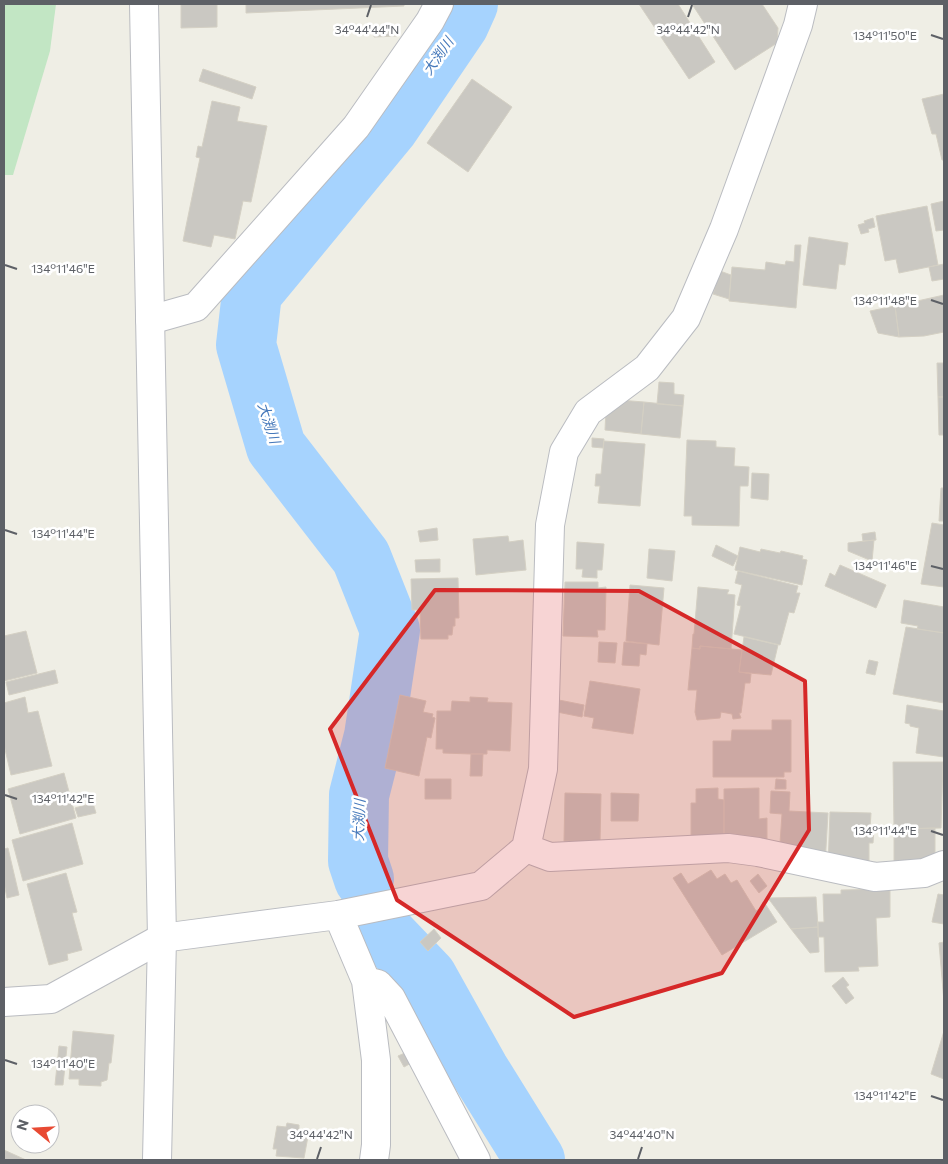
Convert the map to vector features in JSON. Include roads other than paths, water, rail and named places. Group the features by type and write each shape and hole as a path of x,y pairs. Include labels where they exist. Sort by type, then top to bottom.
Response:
{"street":[{"path":"144,4 162,938 157,1160"},
{"path":"150,320 196,307 356,127 430,21 439,4"},
{"path":"4,1002 51,999 162,938 338,914 481,886 526,848 543,769 550,525 564,452 588,412 648,368 686,318 724,229 798,25 803,4"},
{"path":"526,848 550,857 728,848 758,852 875,877 924,873 944,865"},
{"path":"338,914 366,981 376,1060 376,1146 374,1160"},
{"path":"366,981 378,984 391,998 476,1160"}],"waterway":[{"name":"大渕川","path":"364,879 358,861 359,795 374,736 390,630 361,557 276,447 246,345 252,293 389,127 459,24 468,4"},
{"name":"大渕川","path":"382,930 427,977 479,1070 535,1160"}]}
